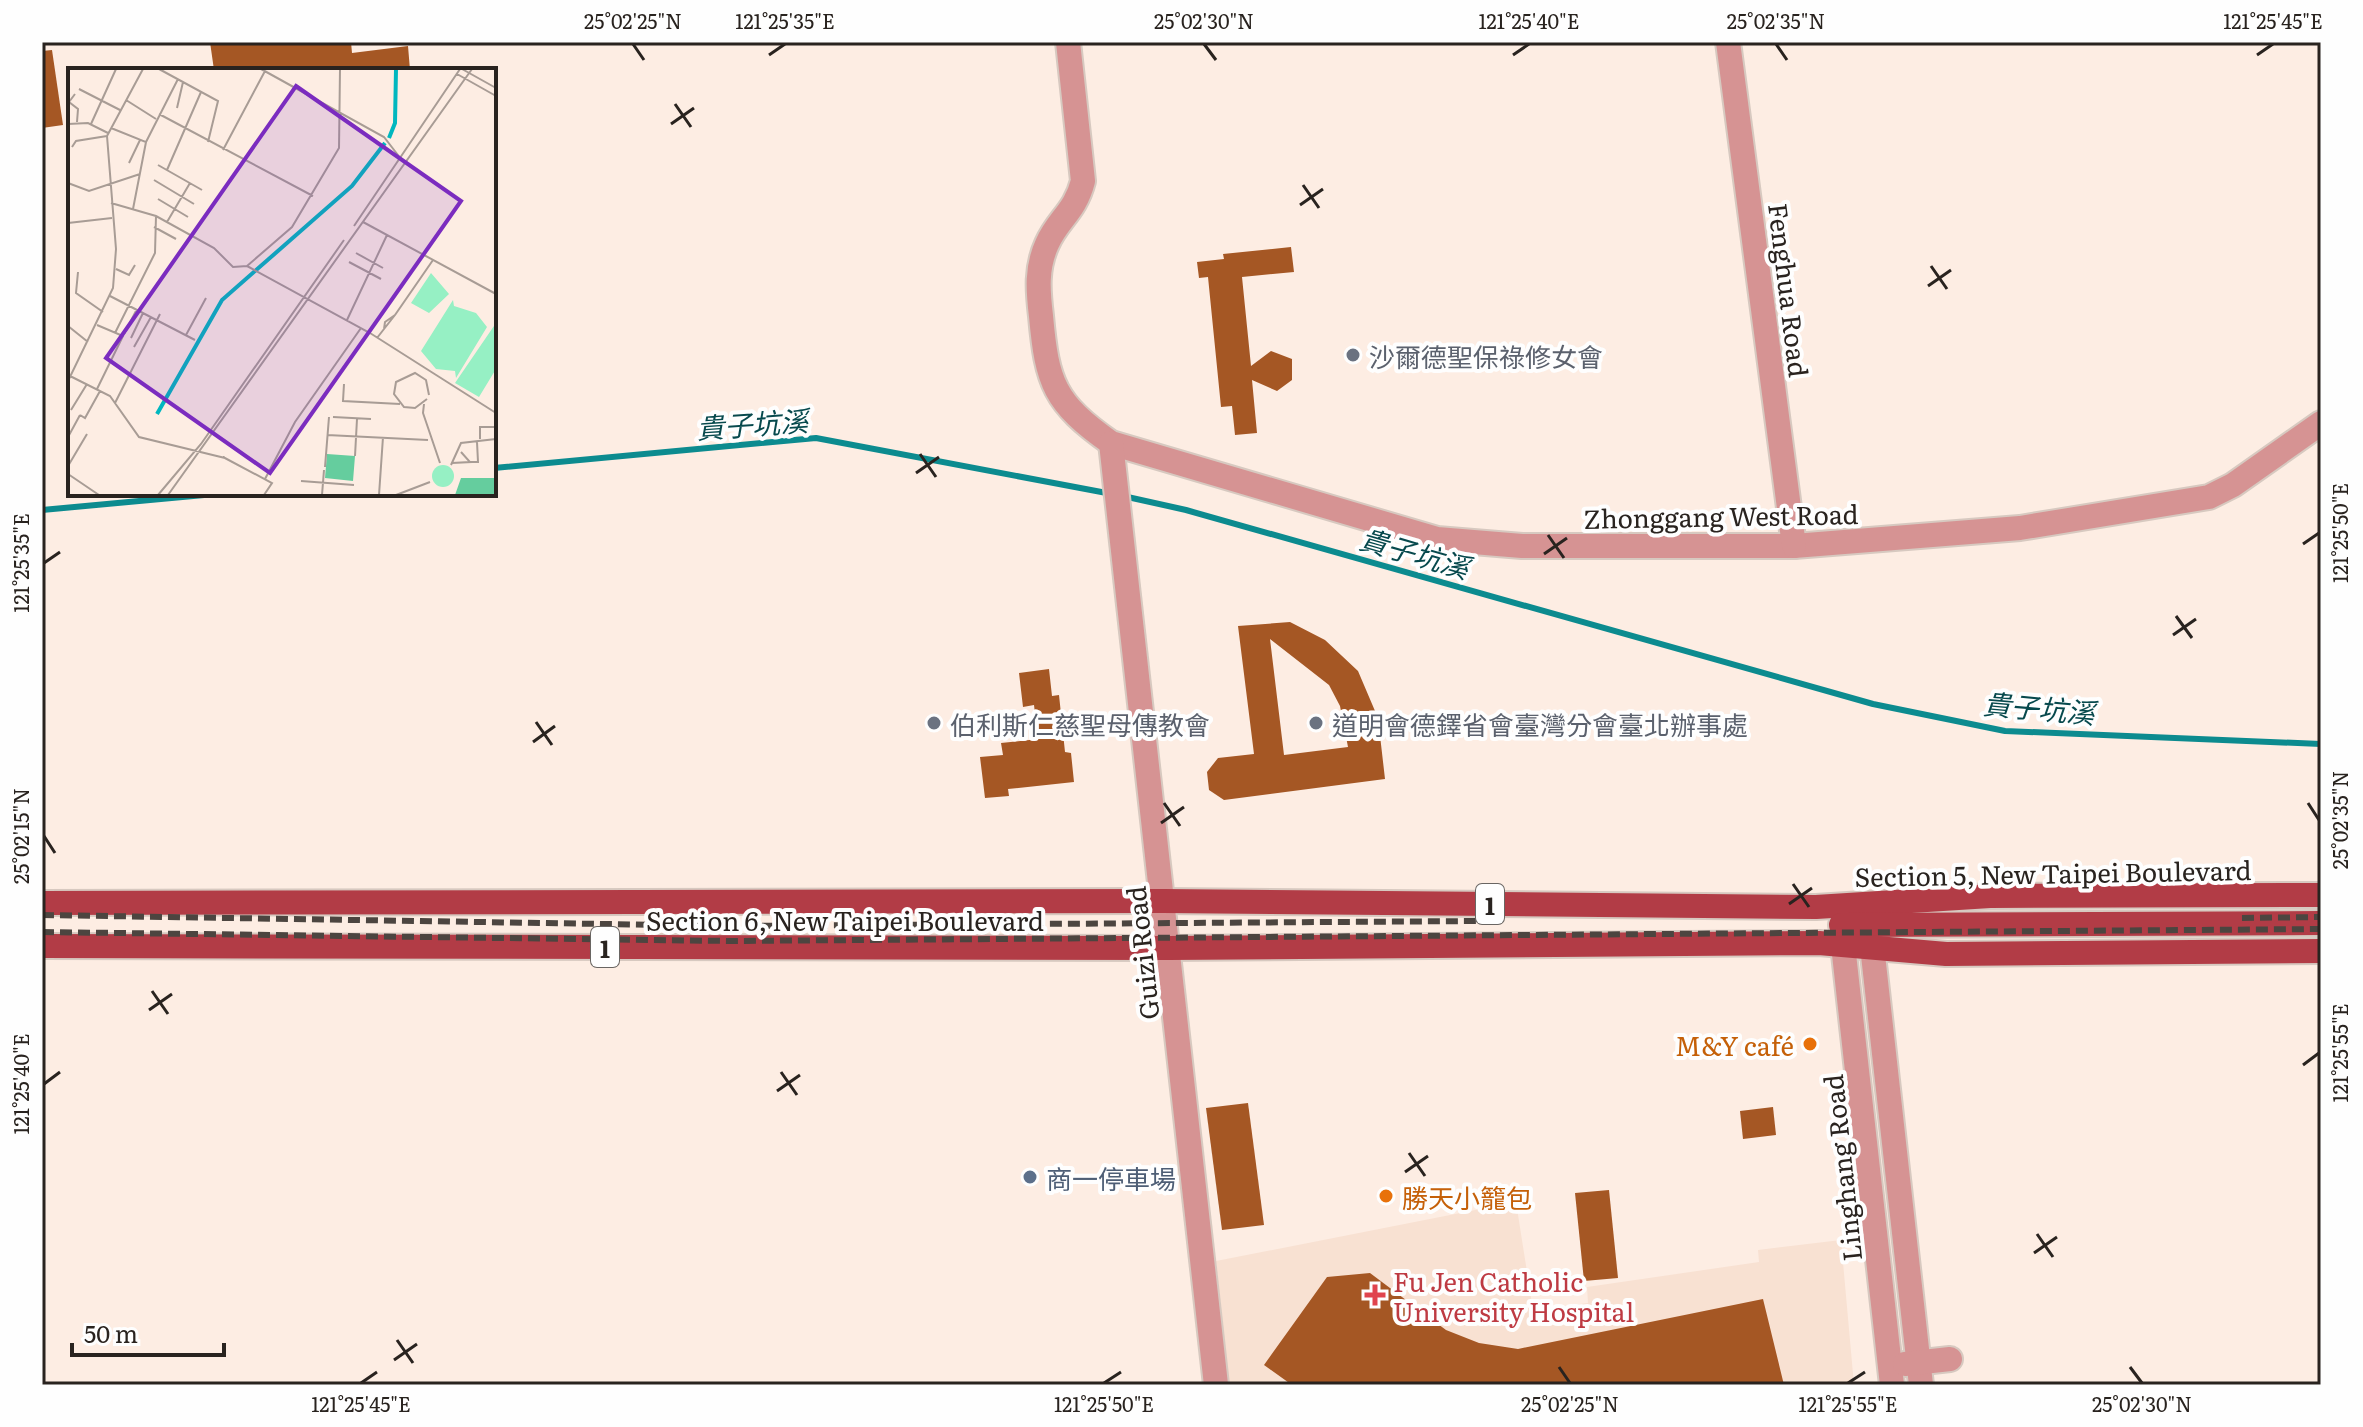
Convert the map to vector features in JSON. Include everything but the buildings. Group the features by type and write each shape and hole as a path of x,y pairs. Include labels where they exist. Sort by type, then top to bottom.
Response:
{"main road":[{"name":"Section 5, New Taipei Boulevard","path":"1163,901 1816,907 1990,896 2321,895"},
{"name":"Section 6, New Taipei Boulevard","path":"42,903 1163,901"},
{"path":"1816,907 1842,935 1872,946 1946,954 2321,951"},
{"name":"Section 5, New Taipei Boulevard","path":"1168,948 1819,943 1842,935 2321,923"},
{"name":"Section 6, New Taipei Boulevard","path":"42,946 1168,948"}],"street":[{"path":"1068,42 1083,181 1078,199 1049,240 1041,260 1037,285 1046,367 1056,390 1072,412 1111,443"},
{"name":"Fenghua Road","path":"1728,42 1794,546"},
{"name":"Zhonggang West Road","path":"1111,443 1437,539 1522,546 1794,546 2020,528 2209,497 2233,485 2321,423"},
{"name":"Guizi Road","path":"1111,443 1216,1385"},
{"name":"Linghang Road","path":"1842,935 1891,1375"},
{"name":"Linghang Road","path":"1872,946 1920,1374"},
{"path":"1891,1375 1920,1374 1950,1359"}],"shaded area":[{"name":"Fu Jen Catholic University Hospital","path":"1516,1202 1533,1310 1588,1303 1587,1287 1759,1262 1758,1250 1841,1240 1854,1385 1228,1385 1216,1261"}],"waterway":[{"name":"貴子坑溪","path":"496,468 816,438 1112,494"},
{"name":"貴子坑溪","path":"42,510 193,496"},
{"name":"貴子坑溪","path":"1123,496 1186,510 1873,704 2005,731 2321,744"}],"railway":[{"path":"42,915 730,926 1482,921"},
{"path":"2242,918 2321,917"},
{"path":"42,932 730,941 2321,929"}],"place":[{"name":"沙爾德聖保祿修女會","path":"1353,355"},
{"name":"伯利斯仁慈聖母傳教會","path":"934,723"},
{"name":"道明會德鐸省會臺灣分會臺北辦事處","path":"1316,723"},
{"name":"M&Y café","path":"1810,1044"},
{"name":"商一停車場","path":"1030,1177"},
{"name":"勝天小籠包","path":"1386,1196"},
{"name":"Fu Jen Catholic University Hospital","path":"1375,1295"}]}
